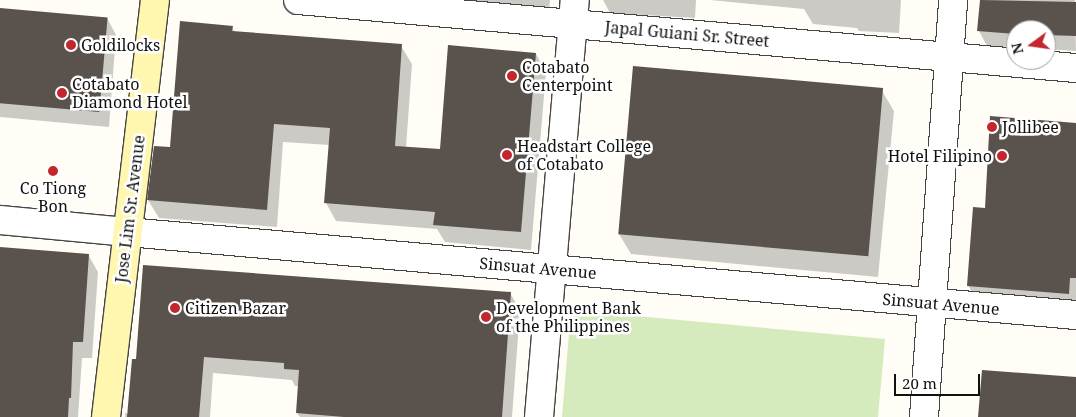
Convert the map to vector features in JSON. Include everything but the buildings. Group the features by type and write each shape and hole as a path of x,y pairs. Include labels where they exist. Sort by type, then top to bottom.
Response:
{"main road":[{"name":"Jose Lim Sr. Avenue","path":"106,417 155,0"}],"street":[{"name":"Japal Guiani Sr. Street","path":"298,0 574,12 949,58 1076,68"},
{"path":"924,417 953,0"},
{"path":"539,417 574,12"},
{"name":"Sinsuat Avenue","path":"0,220 1076,315"}],"green space":[{"path":"571,310 885,339 878,417 562,417"}],"place":[{"name":"Goldilocks","path":"71,45"},
{"name":"Cotabato Centerpoint","path":"512,76"},
{"name":"Cotabato Diamond Hotel","path":"62,93"},
{"name":"Jollibee","path":"992,127"},
{"name":"Headstart College of Cotabato","path":"507,155"},
{"name":"Hotel Filipino","path":"1002,156"},
{"name":"Co Tiong Bon","path":"53,171"},
{"name":"Citizen Bazar","path":"175,308"},
{"name":"Development Bank of the Philippines","path":"486,317"}]}
